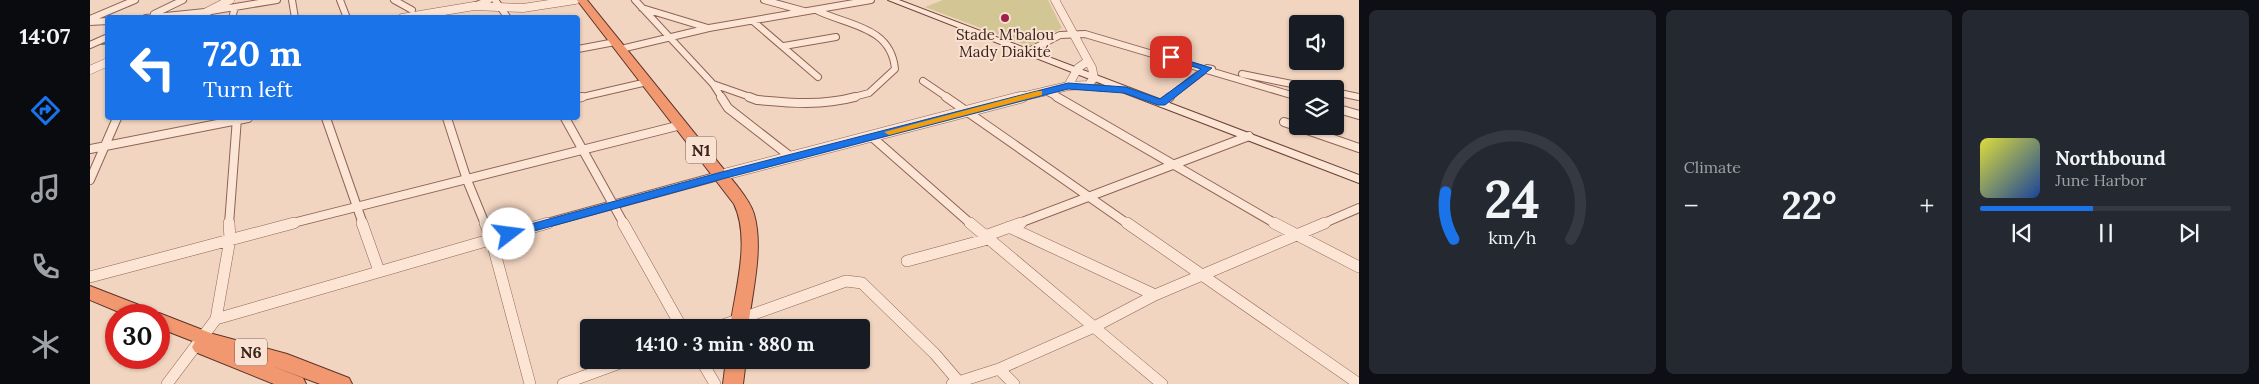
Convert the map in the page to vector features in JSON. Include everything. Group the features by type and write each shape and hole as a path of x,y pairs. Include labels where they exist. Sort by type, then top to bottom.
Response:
{"highway":[{"name":"N1","path":"582,0 722,175 741,204 747,225 748,238 739,319"},
{"path":"90,293 118,304"},
{"path":"90,302 105,308"},
{"name":"N6","path":"170,326 270,379 296,384"},
{"name":"N6","path":"170,332 201,342 280,360 342,384"},
{"path":"733,384 735,369"}],"main road":[{"path":"892,0 1029,51"},
{"path":"899,0 1129,90 1359,174"},
{"path":"1085,86 1129,90"},
{"path":"1164,102 1359,179"}],"street":[{"path":"90,21 135,0"},
{"path":"151,15 183,0"},
{"path":"200,15 230,0"},
{"path":"170,15 205,12 277,0"},
{"path":"292,0 295,15"},
{"path":"340,0 346,15"},
{"path":"394,0 413,14 497,3 523,8 575,0"},
{"path":"409,0 413,14"},
{"path":"474,6 489,0"},
{"path":"635,0 713,84 728,108 791,158"},
{"path":"764,0 808,12"},
{"path":"782,5 794,0"},
{"path":"580,49 668,37 708,28 754,22 871,0"},
{"path":"216,319 491,238 616,206 722,175 965,111 1068,86 1085,86 1090,84 1094,76 1085,51 1055,0"},
{"path":"497,3 506,15"},
{"path":"233,15 235,7"},
{"path":"642,8 708,28"},
{"path":"713,84 757,100 786,103 841,101 869,94 895,69 896,59 891,47 879,36 861,26 831,19 818,11"},
{"path":"90,21 105,21"},
{"path":"754,22 818,77"},
{"path":"1029,51 1061,33 1073,31 1098,36 1289,94"},
{"path":"784,46 836,37"},
{"path":"91,45 105,38"},
{"path":"91,45 105,43"},
{"path":"1068,86 1077,70 1088,61"},
{"path":"90,70 105,63"},
{"path":"90,70 105,68"},
{"path":"1164,102 1207,68 1289,84"},
{"path":"924,81 1359,384"},
{"path":"580,98 647,82"},
{"path":"1046,92 1296,235 1359,267"},
{"path":"1344,94 1359,97"},
{"path":"1344,111 1359,115"},
{"path":"90,180 116,120"},
{"path":"90,149 232,120"},
{"path":"167,384 201,342 216,319 230,239 228,214 235,165 237,120"},
{"path":"327,120 379,272"},
{"path":"448,120 467,180 491,238 530,384"},
{"path":"566,120 581,149 616,206 677,319"},
{"path":"1284,122 1359,148"},
{"path":"90,278 356,206 467,180 581,149 681,125"},
{"path":"907,261 987,237 1172,164 1249,136"},
{"path":"872,137 987,237 1162,384"},
{"path":"749,319 846,281 862,283 935,354 955,383 999,369 1094,327 1155,295 1201,274 1359,208"},
{"path":"1009,227 1155,295"},
{"path":"563,384 604,369"},
{"path":"707,369 716,384"},
{"path":"999,369 1014,384"}],"shaded area":[{"name":"Stade M'balou Mady Diakité","path":"943,0 1048,0 1062,28 1029,46 925,7"}],"slow traffic":[{"path":"889,132 1038,93"}],"place":[{"name":"Stade M'balou Mady Diakité","path":"1005,18"}],"route":[{"path":"509,234 616,206 722,175 1068,86 1126,90 1162,103 1207,68 1171,57"}]}
